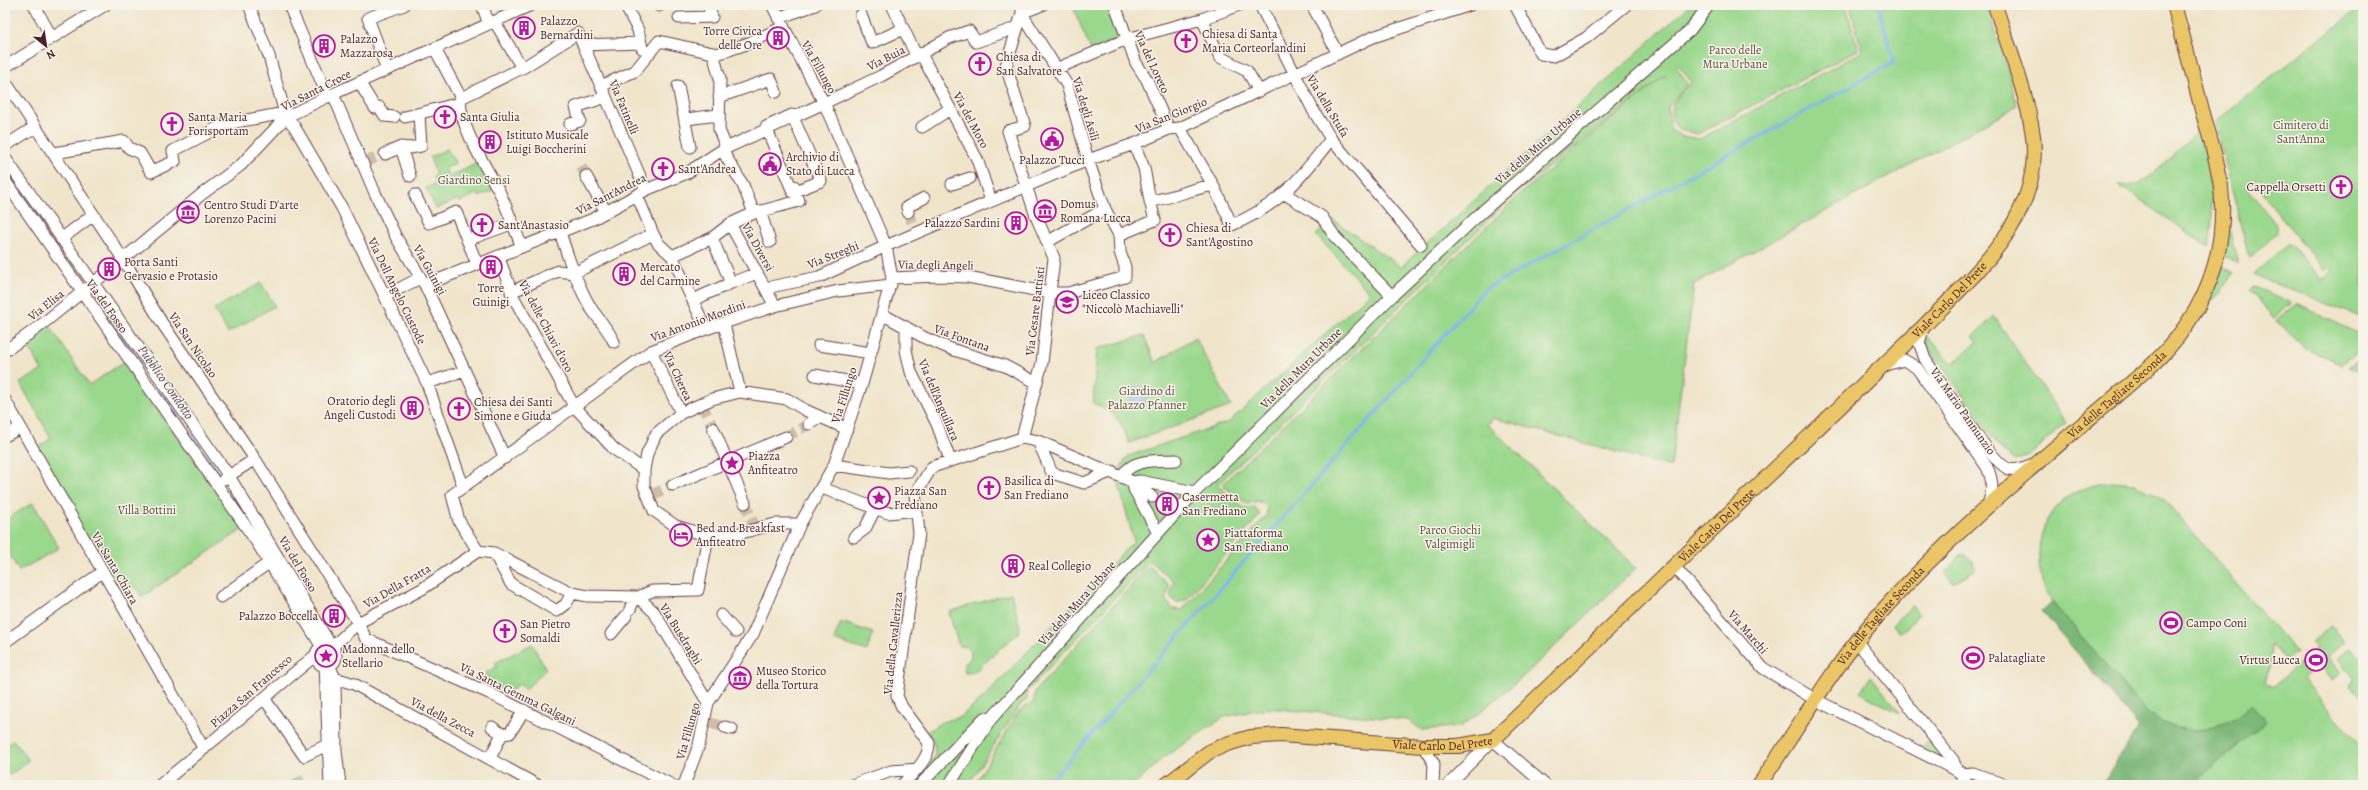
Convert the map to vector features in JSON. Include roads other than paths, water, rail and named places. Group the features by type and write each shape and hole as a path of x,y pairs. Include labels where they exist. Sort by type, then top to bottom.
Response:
{"main road":[{"name":"Viale Carlo Del Prete","path":"1166,785 1209,752 1227,744 1251,737 1281,736 1423,746 1458,746 1493,740 1924,326 1966,284 1997,248 2019,213 2031,179 2032,135 2015,70 1995,5"},
{"name":"Via delle Tagliate Seconda","path":"1759,785 1857,642 1902,589 1965,527 2169,348 2195,312 2212,275 2220,234 2221,187 2174,5"}],"street":[{"path":"34,5 52,38"},
{"path":"5,67 105,5"},
{"path":"54,153 124,141 129,148 140,154 151,172 175,161 173,150 225,124 286,115 269,56 249,5"},
{"name":"Via Guinigi","path":"289,5 330,95 364,163 396,237 423,282 505,458"},
{"path":"387,70 368,18 404,5"},
{"path":"359,82 375,108 379,107 386,116 399,117 419,115 460,100 522,68 492,23 482,5"},
{"name":"Via Santa Croce","path":"120,262 202,194 241,165 286,115 531,5"},
{"path":"625,5 638,30 645,56"},
{"path":"679,18 712,17 708,5"},
{"name":"Via Fillungo","path":"684,785 707,722 708,703 742,639 774,588 800,524 834,465 862,384 891,282 886,246 824,103 780,23 772,5"},
{"path":"570,124 580,121 576,107 604,92 635,71 645,56 659,41 713,54 739,47 815,5"},
{"name":"Via del Moro","path":"892,5 977,159 977,176 991,201"},
{"path":"1018,27 1022,10 1042,5"},
{"name":"Via del Loreto","path":"1115,5 1127,40 1174,128 1213,185 1232,225 1254,216 1285,194"},
{"path":"1058,68 1127,40 1202,19 1239,5"},
{"name":"Via della Stufa","path":"1260,5 1294,73 1331,139 1421,245"},
{"path":"1312,5 1338,54"},
{"path":"1516,5 1541,54 1554,56 1586,38 1626,5"},
{"name":"Via della Mura Urbane","path":"949,785 991,719 1195,492 1392,296 1483,211 1679,40 1694,25 1709,5"},
{"name":"Via San Giorgio","path":"886,246 915,232 1088,160 1174,128 1259,91 1294,73 1373,37 1466,6"},
{"name":"Via degli Asili","path":"1022,10 1043,47 1068,85 1088,160 1105,209 1119,235"},
{"path":"860,15 872,43 904,29"},
{"path":"1202,19 1220,57 1247,71 1259,91"},
{"name":"Via Buia","path":"824,103 958,35 969,31 976,42 1018,27"},
{"name":"Via Cesare Battisti","path":"1018,27 1006,66 1025,126 1008,131 1026,186 1054,258 1042,363 1035,382 1022,438"},
{"name":"Via Fatinelli","path":"522,68 578,34 604,92 641,192 653,234 672,256 706,329"},
{"path":"583,45 641,43"},
{"path":"434,49 460,100 477,153 511,221 522,247"},
{"name":"Via Diversi","path":"713,54 720,79 718,115 719,130 724,148 757,212"},
{"path":"719,97 771,79 776,92"},
{"name":"Via San Nicolao","path":"5,81 54,153 93,215 120,262 255,459 358,623"},
{"path":"678,86 686,119 690,147"},
{"path":"769,128 793,192 820,181 794,117 824,103"},
{"path":"922,127 950,109"},
{"name":"Via Dell Angelo Custode","path":"286,115 342,208 427,383 463,486"},
{"path":"385,154 401,147 410,148 421,146 419,115"},
{"path":"686,119 718,115"},
{"name":"Via Sant'Andrea","path":"385,296 522,247 606,212 641,192 687,173 724,148 769,128 766,127 792,115 794,117"},
{"path":"5,146 35,127"},
{"path":"1331,139 1285,194 1322,217 1334,237 1392,296"},
{"path":"1050,293 1068,293 1125,277 1119,235 1155,220 1144,168 1134,144"},
{"path":"401,147 410,176"},
{"name":"Via del Fosso","path":"5,158 62,239 97,281 229,476 327,639 325,648"},
{"path":"586,176 606,212"},
{"path":"952,184 977,176"},
{"name":"Via del Fosso","path":"5,181 82,294 270,562 325,648"},
{"path":"1150,201 1173,198 1198,188 1213,185"},
{"name":"Via Diversi","path":"775,306 730,224 757,212 799,201 796,191"},
{"path":"415,195 429,223 456,212 477,264"},
{"path":"908,212 907,207 924,198"},
{"path":"1047,242 1105,209"},
{"path":"757,212 770,242"},
{"path":"62,239 93,215"},
{"path":"467,240 511,221"},
{"path":"672,256 712,238 730,224"},
{"path":"560,232 574,273 591,308 607,328 614,342"},
{"path":"511,292 558,271 574,273 653,234"},
{"path":"712,238 731,283"},
{"name":"Via Streghi","path":"765,288 819,277 886,246"},
{"name":"Via delle Chiavi d'oro","path":"498,256 511,292 574,406 614,449 644,470"},
{"path":"692,300 731,283 757,274"},
{"name":"Via degli Angeli","path":"891,282 938,276 981,279 1006,286 1050,293"},
{"name":"Via Elisa","path":"5,351 82,294 97,281"},
{"name":"Via Antonio Mordini","path":"478,551 459,521 452,495 652,351 706,329 775,306 838,291 891,282"},
{"name":"Via Fontana","path":"882,314 932,341 1004,366 1035,382"},
{"path":"724,324 740,392"},
{"name":"Via Mario Pannunzio","path":"1924,326 1919,342 1925,359 1993,456 2002,466 2010,469 2018,469 2040,461"},
{"name":"Via dell'Anguillara","path":"906,327 906,350 911,372 936,424 950,460"},
{"path":"820,345 871,353"},
{"name":"Via Cherea","path":"652,351 681,413"},
{"name":"Via Mario Pannunzio","path":"1879,369 1887,364 1901,360 1910,362 1917,368 1990,473 1993,485 1986,509"},
{"path":"427,383 465,371"},
{"path":"815,375 862,384"},
{"path":"800,524 775,524 754,527 730,536 708,536 676,526 654,511 644,470 647,454 656,434 681,413 702,404 740,392 787,399 805,410 847,429"},
{"name":"Via Santa Chiara","path":"5,400 204,750"},
{"path":"808,424 820,417"},
{"path":"5,436 20,428"},
{"path":"713,428 745,503"},
{"path":"674,485 786,437"},
{"path":"822,488 888,514 916,510 915,494 932,467 1022,438 1038,441 1117,474 1133,482 1152,497"},
{"path":"1038,441 1052,473 1084,483 1117,474 1138,462 1176,460"},
{"path":"216,485 255,459"},
{"path":"834,465 889,473 909,471"},
{"path":"1133,482 1140,480 1195,492"},
{"path":"1133,482 1134,489 1158,533"},
{"path":"854,537 865,529 875,509"},
{"name":"Via della Cavallerizza","path":"902,785 918,769 929,749 929,742 902,707 898,696 919,533 916,510"},
{"path":"478,551 494,553 572,593 588,596 637,597 652,591 698,590 708,536"},
{"name":"Via Della Fratta","path":"325,648 358,623 422,589 478,551"},
{"path":"494,553 511,584 557,611 566,604 572,593"},
{"path":"221,597 270,562"},
{"name":"Via Marchi","path":"1674,566 1763,668 1816,700 1962,777 1973,773 2006,785"},
{"path":"5,642 102,572"},
{"path":"611,634 628,612 637,597"},
{"name":"Via Busdraghi","path":"637,597 654,612 708,703"},
{"path":"721,615 742,639"},
{"name":"Via Santa Gemma Galgani","path":"358,623 368,640 524,710 672,785"},
{"path":"1857,642 1953,760 1962,777"},
{"path":"327,665 334,661 336,656 325,648 320,663 327,665 335,678 330,785"},
{"name":"Piazza San Francesco","path":"160,785 325,648"},
{"path":"327,665 331,742 340,785"},
{"name":"Via della Zecca","path":"335,678 354,684 490,758 536,785"},
{"path":"264,698 304,756 331,742"},
{"path":"492,727 502,734 510,733 524,710"},
{"path":"920,785 984,718 991,719"},
{"path":"490,758 502,734"},
{"path":"1448,785 1493,740 1545,785"},
{"path":"1423,746 1434,764 1433,785"},
{"path":"852,785 891,772 918,769"}],"water":[{"path":"1138,387 1144,390 1147,396 1144,402 1138,405 1132,402 1129,396 1132,390"}],"waterway":[{"path":"1047,785 1484,290 1894,62 1878,5"},
{"name":"Pubblico Condotto","path":"5,169 78,273"},
{"name":"Pubblico Condotto","path":"93,296 222,479"},
{"name":"Pubblico Condotto","path":"228,489 245,513"}],"tunnel":[{"path":"365,162 385,154"},
{"path":"581,166 586,176"},
{"path":"908,212 915,231"},
{"path":"101,277 116,265"},
{"path":"702,405 713,428"},
{"path":"786,437 809,424"},
{"path":"652,495 673,485"},
{"path":"745,503 754,525"},
{"path":"710,723 725,727"}],"place":[{"name":"Palazzo Bernardini","path":"524,28"},
{"name":"Torre Civica delle Ore","path":"778,38"},
{"name":"Chiesa di Santa Maria Corteorlandini","path":"1186,41"},
{"name":"Palazzo Mazzarosa","path":"324,46"},
{"name":"Chiesa di San Salvatore","path":"980,64"},
{"name":"Santa Giulia","path":"445,117"},
{"name":"Santa Maria Forisportam","path":"172,124"},
{"name":"Palazzo Tucci","path":"1052,139"},
{"name":"Istituto Musicale Luigi Boccherini","path":"490,142"},
{"name":"Archivio di Stato di Lucca","path":"770,164"},
{"name":"Sant'Andrea","path":"663,169"},
{"name":"Cappella Orsetti","path":"2341,187"},
{"name":"Domus Romana Lucca","path":"1045,211"},
{"name":"Centro Studi D'arte Lorenzo Pacini","path":"188,212"},
{"name":"Palazzo Sardini","path":"1016,223"},
{"name":"Sant'Anastasio","path":"482,225"},
{"name":"Chiesa di Sant'Agostino","path":"1170,235"},
{"name":"Torre Guinigi","path":"491,267"},
{"name":"Porta Santi Gervasio e Protasio","path":"109,269"},
{"name":"Mercato del Carmine","path":"624,274"},
{"name":"Liceo Classico \"Niccolò Machiavelli\"","path":"1067,302"},
{"name":"Oratorio degli Angeli Custodi","path":"412,408"},
{"name":"Chiesa dei Santi Simone e Giuda","path":"459,409"},
{"name":"Piazza Anfiteatro","path":"732,463"},
{"name":"Basilica di San Frediano","path":"989,488"},
{"name":"Piazza San Frediano","path":"879,498"},
{"name":"Casermetta San Frediano","path":"1167,504"},
{"name":"Bed and Breakfast Anfiteatro","path":"681,535"},
{"name":"Piattaforma San Frediano","path":"1208,540"},
{"name":"Real Collegio","path":"1013,566"},
{"name":"Palazzo Boccella","path":"334,616"},
{"name":"Campo Coni","path":"2171,623"},
{"name":"San Pietro Somaldi","path":"505,631"},
{"name":"Madonna dello Stellario","path":"326,656"},
{"name":"Palatagliate","path":"1973,658"},
{"name":"Virtus Lucca","path":"2316,660"},
{"name":"Museo Storico della Tortura","path":"740,678"}],"park label":[{"name":"Parco delle Mura Urbane","path":"1735,57"},
{"name":"Cimitero di Sant'Anna","path":"2301,132"},
{"name":"Giardino Sensi","path":"474,180"},
{"name":"Giardino di Palazzo Pfanner","path":"1147,398"},
{"name":"Villa Bottini","path":"147,510"},
{"name":"Parco Giochi Valgimigli","path":"1450,537"}]}
